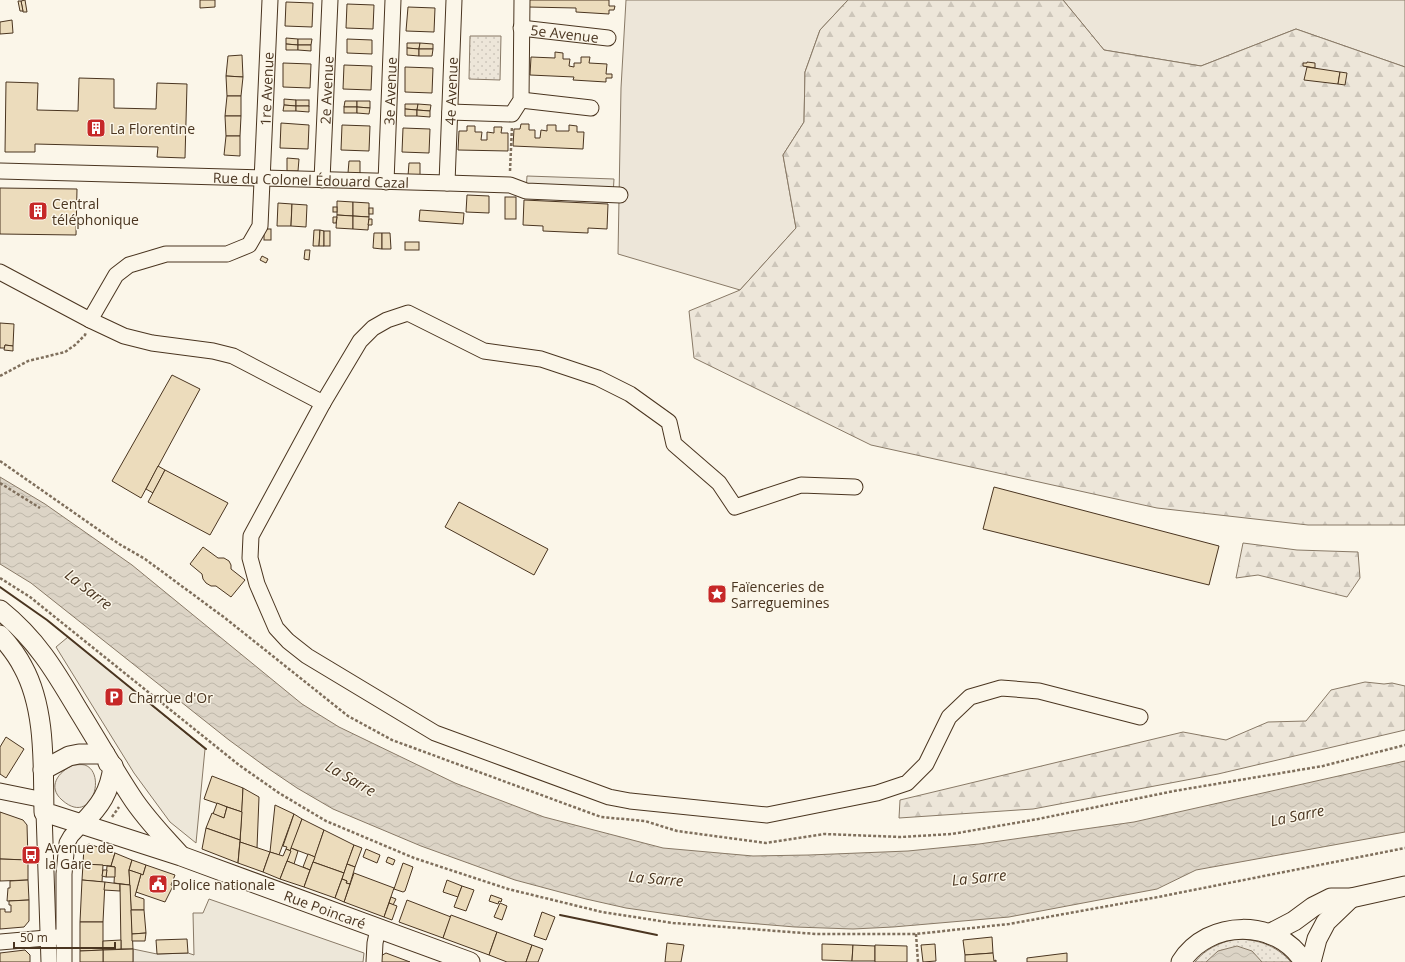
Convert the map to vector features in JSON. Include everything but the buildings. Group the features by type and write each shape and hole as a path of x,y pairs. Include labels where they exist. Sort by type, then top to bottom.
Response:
{"main road":[{"name":"Rue Poincaré","path":"0,610 39,648 51,665 112,770 148,819 181,856"},
{"path":"0,635 24,668 34,692 40,724 44,806 82,824 96,810 106,792 112,770 79,754 69,756 43,770"},
{"name":"Rue Poincaré","path":"82,824 181,856 470,962"},
{"path":"1269,934 1294,921 1313,907 1331,898 1351,898 1405,886"},
{"path":"1311,962 1317,939 1326,922 1351,898"},
{"path":"1181,962 1195,945 1208,937 1223,931 1238,929 1254,930 1269,934 1282,940 1292,948 1304,962"}],"street":[{"name":"1re Avenue","path":"90,320 116,275 129,266 166,254 228,254 249,245 260,226 270,0"},
{"name":"2e Avenue","path":"322,180 330,0"},
{"name":"3e Avenue","path":"386,182 393,0"},
{"name":"4e Avenue","path":"447,183 454,0"},
{"name":"5e Avenue","path":"521,100 522,0"},
{"name":"5e Avenue","path":"521,28 608,38"},
{"path":"450,112 512,114 521,100 591,108"},
{"name":"Rue du Colonel Édouard Cazal","path":"0,171 510,185 526,192 620,195"},
{"path":"0,272 90,320 124,336 152,343 213,350 233,356 323,403"},
{"path":"855,487 801,485 735,507 719,483 674,444 669,422 630,394 598,378 541,359 484,351 408,313 387,320 373,328 360,341 323,403 251,536 250,558 257,584 276,628 288,641 307,656 435,733 609,797 630,801 767,815 877,793 907,783 926,764 949,717 970,697 1001,688 1039,691 1140,717"},
{"path":"0,791 44,806 49,962"},
{"path":"64,962 64,874 67,843 82,824"},
{"path":"374,962 375,943 378,929"},
{"path":"0,942 63,936"}],"path":[{"path":"510,185 512,114"},
{"path":"0,376 28,361 65,352 84,335 90,320"},
{"path":"0,461 119,544 145,559 225,618 348,716 392,740 601,817 645,821 677,831 766,843 824,834 902,837 952,834 1038,819 1174,791 1323,766 1405,745"},
{"path":"0,483 40,508"},
{"path":"0,578 30,597 239,765 279,793 326,821 414,858 508,889 602,912 659,921 816,934 916,934 1008,924 1158,897 1405,848"},
{"path":"104,831 121,804 112,770"},
{"path":"916,934 918,962"}],"green space":[{"path":"626,0 848,0 820,30 805,72 804,122 783,155 796,228 740,290 618,254 621,88"},
{"path":"848,0 1063,0 1104,50 1201,66 1296,29 1405,67 1405,525 1308,525 1157,508 871,445 694,358 689,311 740,290 796,228 783,155 804,122 805,72 820,30"},
{"path":"1063,0 1405,0 1405,67 1296,29 1201,66 1104,50"},
{"path":"470,36 501,36 500,80 469,79"},
{"path":"1243,543 1297,550 1358,552 1360,578 1347,597 1258,575 1236,578"},
{"path":"1365,682 1384,684 1392,683 1405,686 1405,730 1218,774 1033,809 899,818 900,800 1183,732 1226,740 1268,722 1306,721 1331,690"},
{"path":"73,765 85,765 92,770 95,778 93,796 88,803 81,807 73,807 62,800 55,790 56,780 63,772"},
{"path":"1235,939 1251,940 1266,944 1279,951 1291,962 1195,962 1203,953 1213,947 1223,942"}],"shaded area":[{"path":"527,176 614,179 613,195 526,191"},
{"name":"Charrue d'Or","path":"68,637 205,749 196,843 170,822 134,773 56,647"},
{"path":"209,899 364,953 363,962 133,962 133,949 157,954 188,953 194,955 193,913 203,913"}],"water":[{"name":"La Sarre","path":"0,477 45,504 132,565 302,704 339,727 455,783 544,817 663,848 753,856 908,851 979,844 1134,822 1405,761 1405,832 1196,870 1157,889 1009,917 893,927 853,929 795,927 710,920 626,908 586,899 515,880 421,846 333,809 297,788 266,767 229,740 31,583 0,564"},
{"path":"1237,946 1252,951 1262,962 1206,962 1218,951"}],"wall":[{"path":"0,587 47,620 206,749"},
{"path":"560,915 657,935"}],"place":[{"name":"La Florentine","path":"96,128"},
{"name":"Central téléphonique","path":"38,211"},
{"name":"Faïenceries de Sarreguemines","path":"717,594"},
{"name":"Charrue d'Or","path":"114,697"},
{"name":"Avenue de la Gare","path":"31,855"},
{"name":"Police nationale","path":"158,884"}]}
